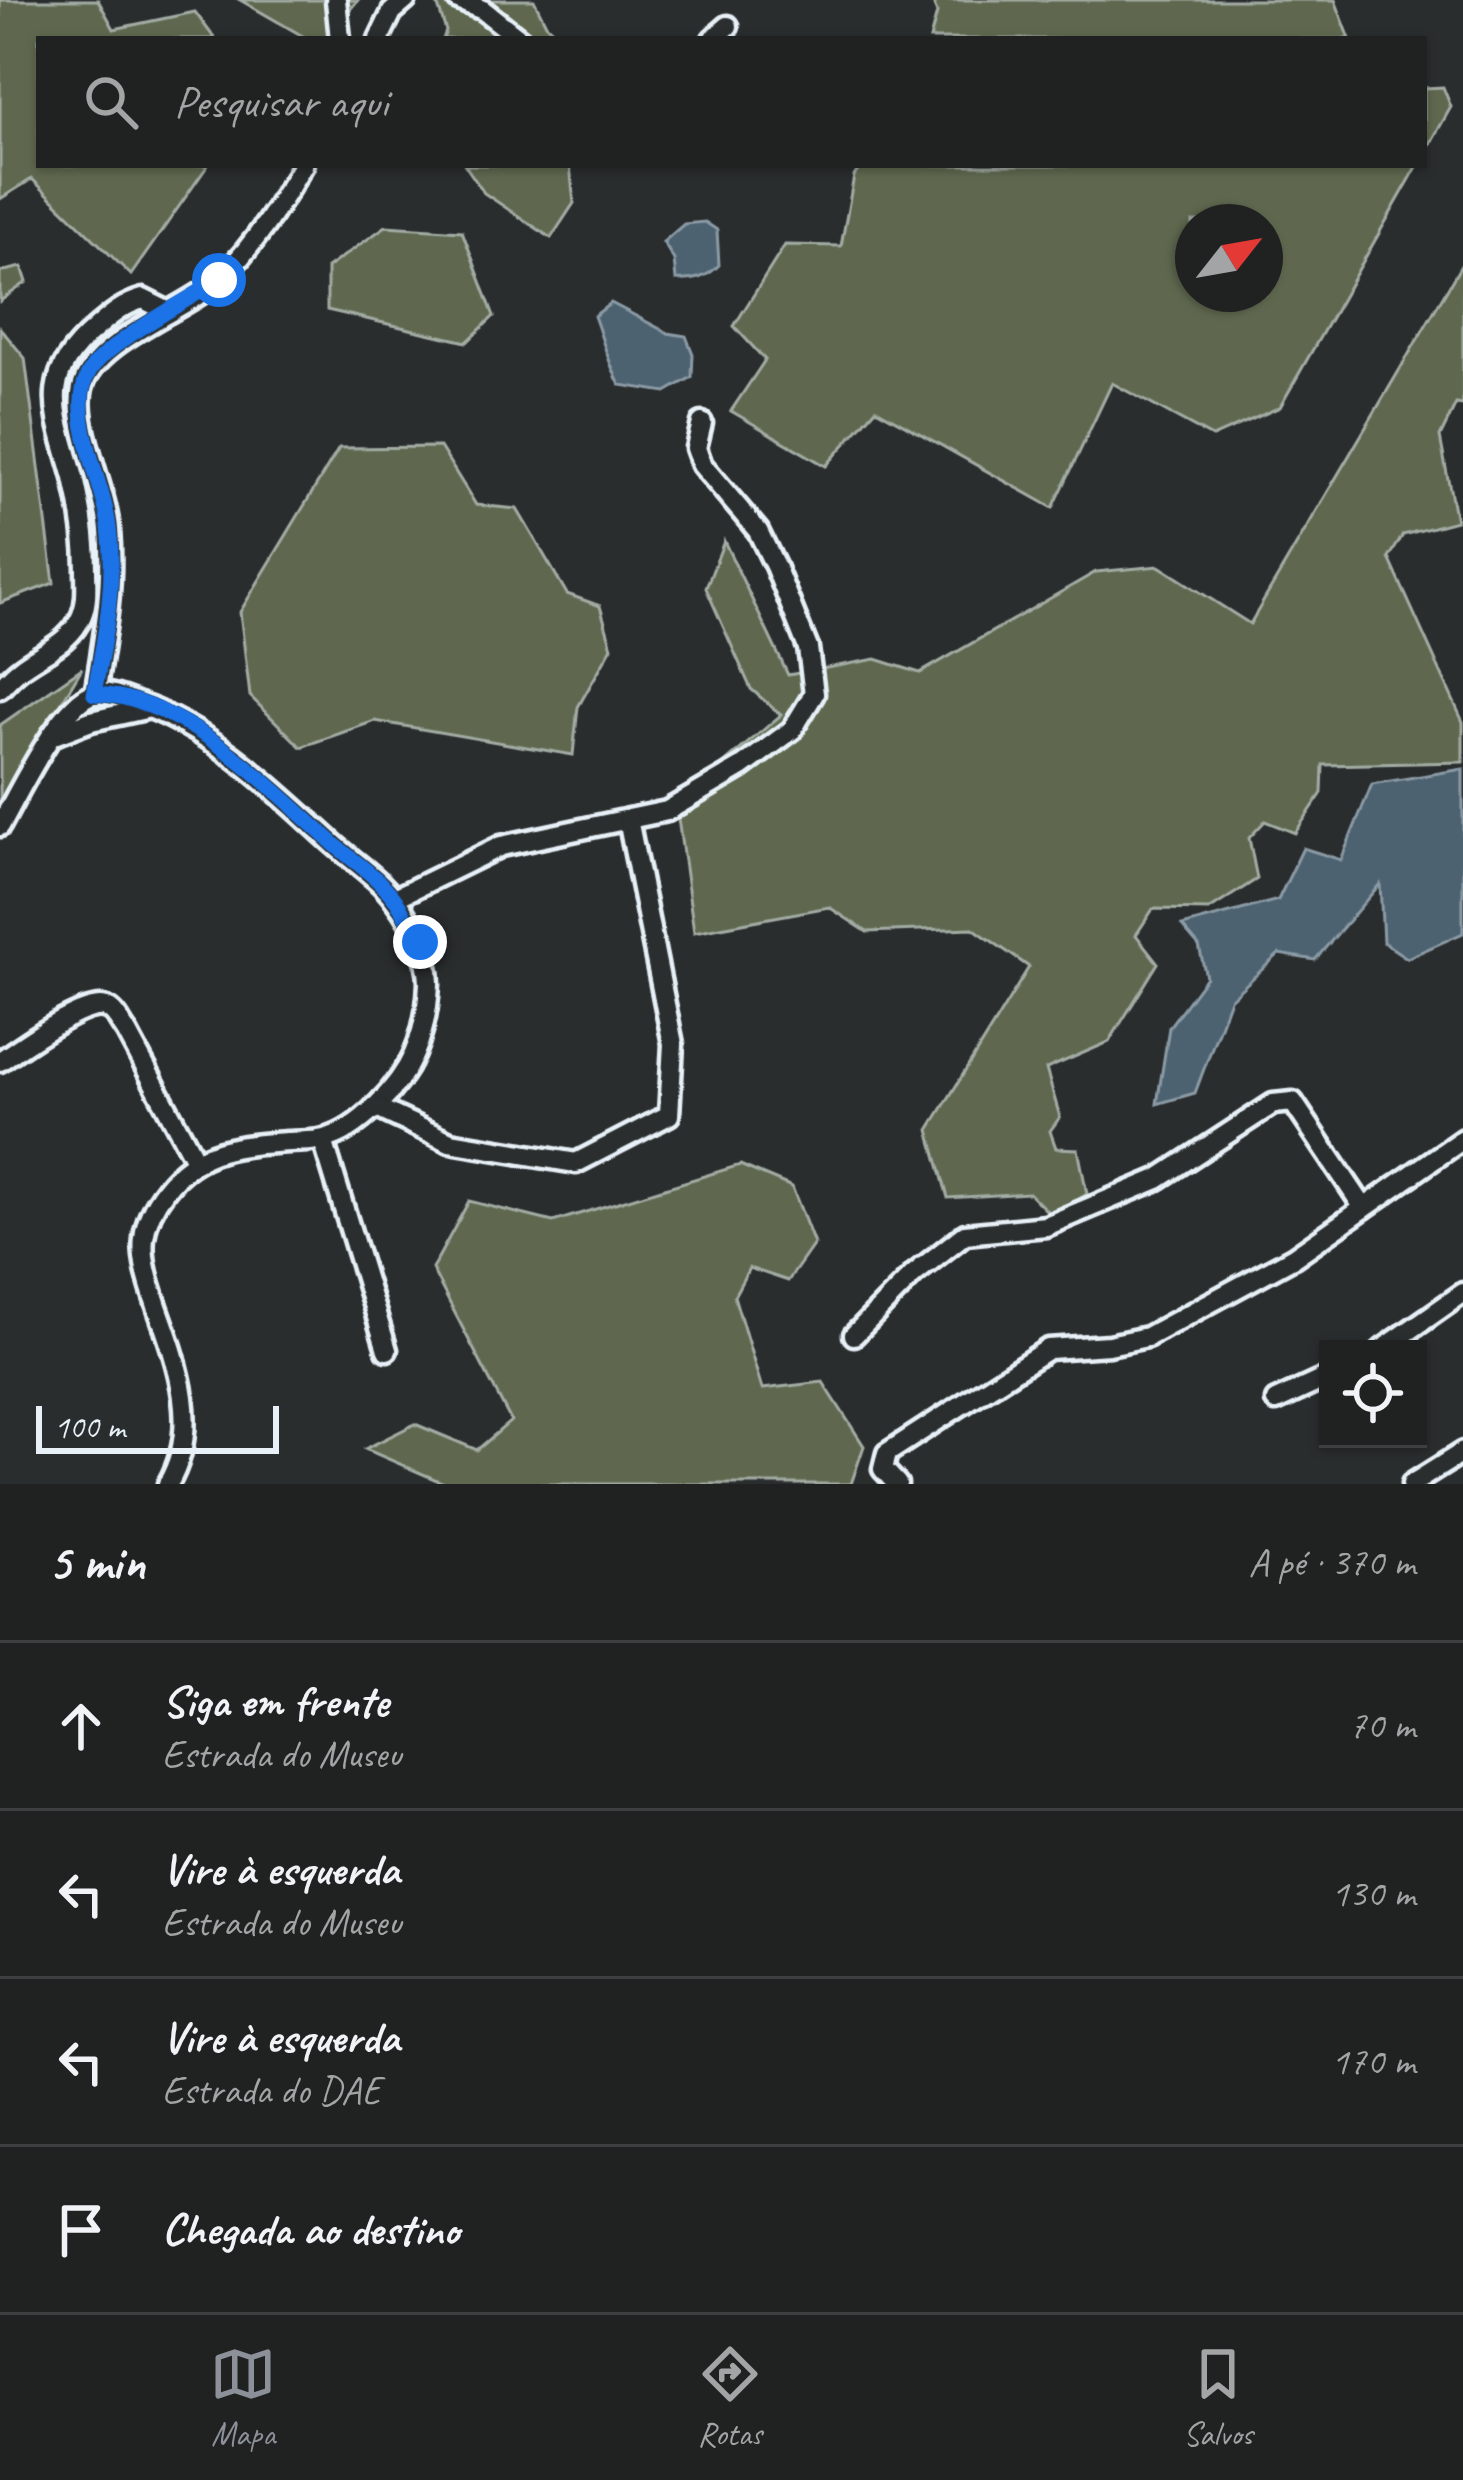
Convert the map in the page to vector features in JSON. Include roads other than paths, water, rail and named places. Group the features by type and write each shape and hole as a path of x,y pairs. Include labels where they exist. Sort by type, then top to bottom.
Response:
{"street":[{"path":"336,0 340,36"},
{"path":"380,36 392,12 406,0"},
{"path":"458,0 483,10 516,36"},
{"path":"94,694 112,565 101,485 80,409 82,388 91,368 110,350 219,280 276,210 301,168"},
{"path":"0,688 74,630 86,599 81,509 56,417 55,389 62,367 76,345 131,302 143,299 169,312"},
{"path":"394,898 501,845 667,811 742,767 792,730 814,694 808,648 758,531 701,465 695,448 702,423"},
{"path":"0,826 71,709 94,694 119,696 201,732 239,759 394,898 420,942 429,975 427,1014 413,1057 375,1107 344,1132 323,1140 229,1149 195,1160 155,1204 143,1239 148,1281 186,1400 184,1436 167,1484"},
{"path":"51,736 150,708"},
{"path":"375,1107 450,1142 576,1163 669,1115 673,1044 628,818"},
{"path":"0,1060 64,1020 94,1006 105,1007 126,1031 195,1160"},
{"path":"854,1335 914,1274 964,1234 1046,1226 1158,1179 1273,1104 1293,1102 1364,1208"},
{"path":"897,1484 884,1469 887,1453 1048,1349 1147,1337 1294,1257 1463,1139"},
{"path":"323,1140 387,1350"},
{"path":"1395,1340 1463,1293"},
{"path":"1276,1401 1319,1381"},
{"path":"1412,1484 1463,1453"}],"water":[{"path":"705,222 717,230 719,265 699,278 676,280 674,260 663,242 684,224"},
{"path":"611,303 668,333 686,336 693,354 692,377 666,392 620,385 594,316"},
{"path":"1463,769 1463,933 1407,958 1383,942 1380,884 1315,960 1279,954 1230,999 1195,1093 1157,1104 1169,1027 1206,977 1199,946 1182,926 1278,900 1303,848 1341,860 1372,784"}]}
